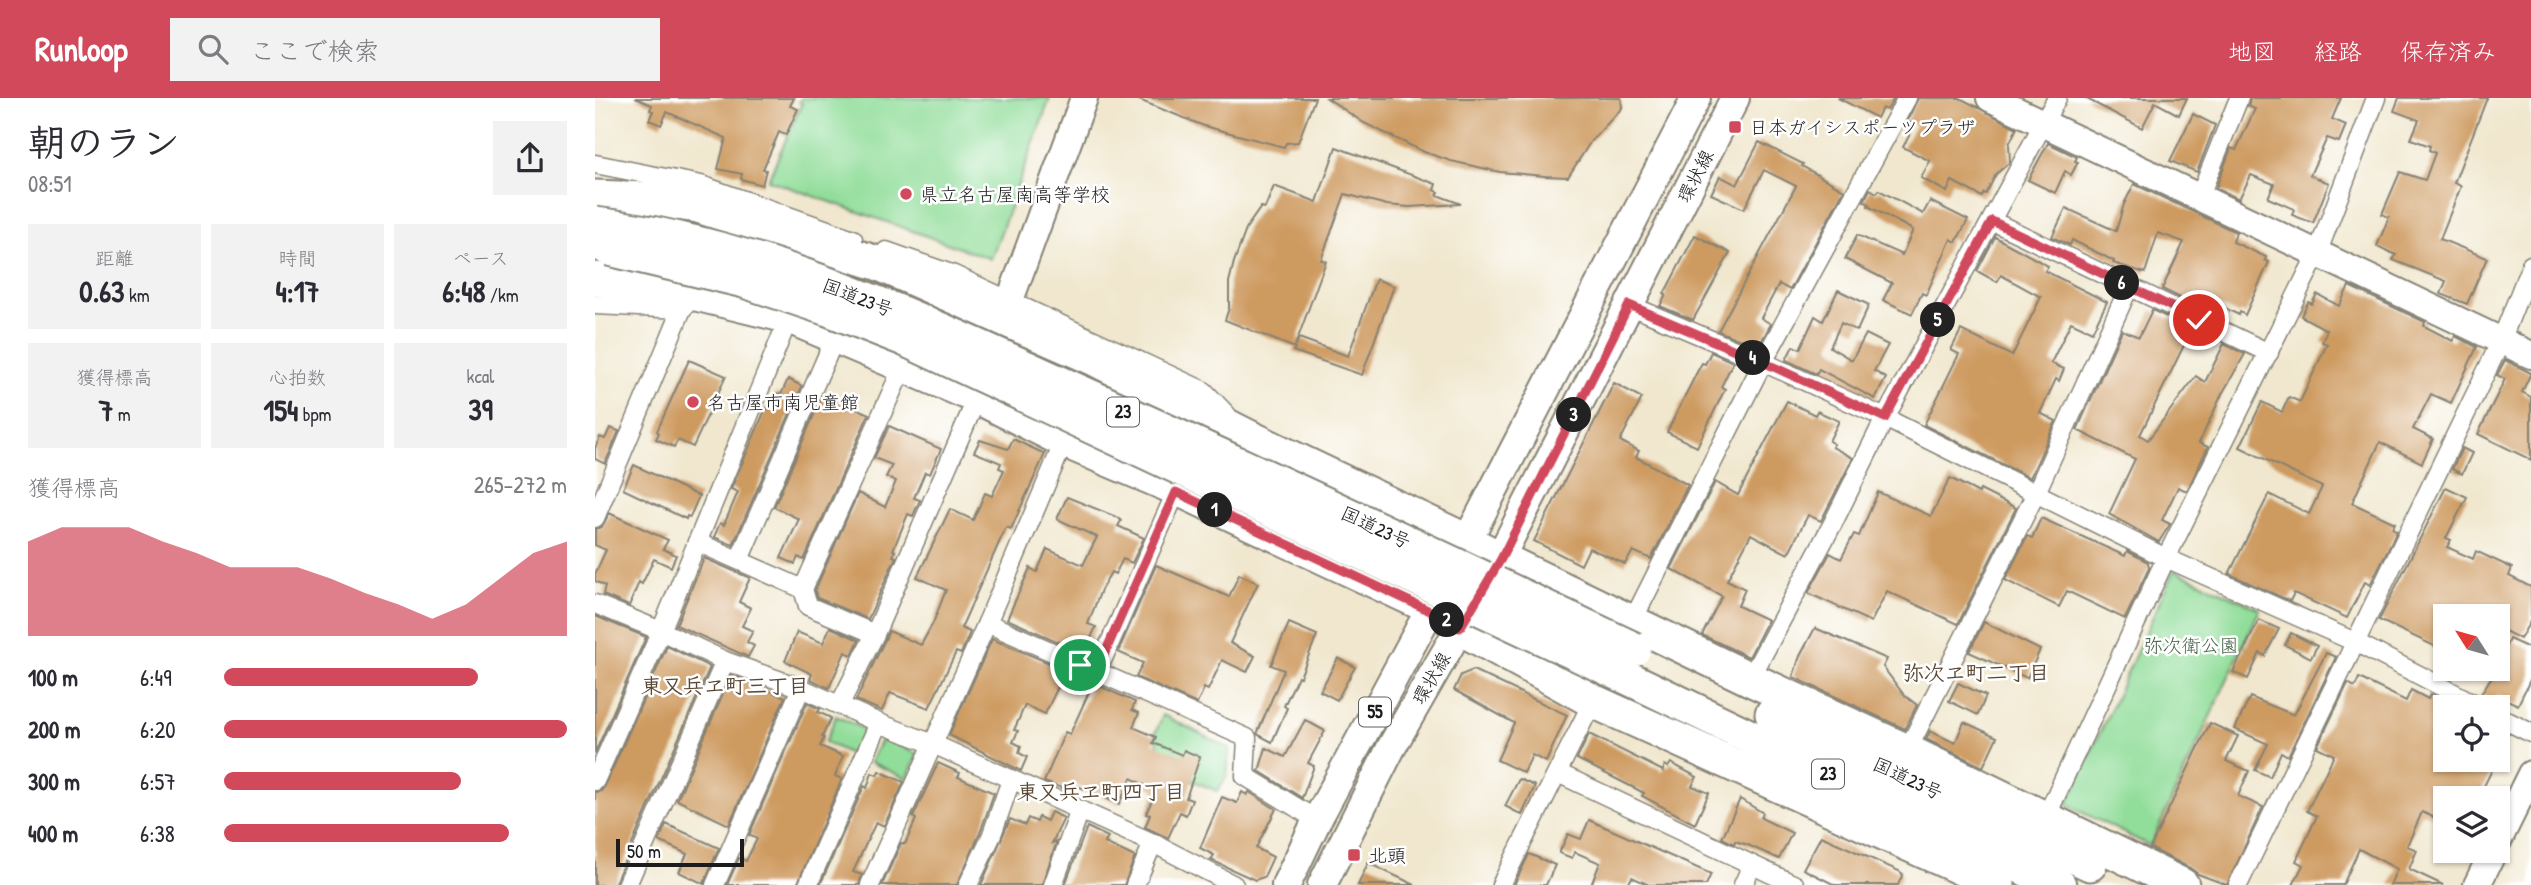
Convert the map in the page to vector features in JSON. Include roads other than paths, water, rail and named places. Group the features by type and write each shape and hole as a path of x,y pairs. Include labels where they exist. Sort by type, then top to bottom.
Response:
{"highway":[{"path":"595,197 644,198 698,206 877,263 1095,359 1501,559 1907,751 2043,829 2182,885"},
{"name":"国道23号","path":"595,224 726,250 852,293 1013,362 2043,829 2137,885"},
{"name":"国道23号","path":"595,246 744,281 828,309 904,340 1624,676 2045,878"},
{"path":"595,279 687,300"},
{"path":"1460,628 1593,701 1998,885"}],"main road":[{"name":"環状線","path":"1286,885 1317,820 1468,541 1696,98"},
{"name":"環状線","path":"1321,885 1391,748 1501,559 1735,98"}],"street":[{"path":"1010,300 1084,98"},
{"path":"1632,622 1763,362 1907,98"},
{"path":"1990,98 2531,355"},
{"path":"1751,679 1885,418 2057,98"},
{"path":"2199,198 2239,98"},
{"path":"2043,829 2165,558 2317,254 2376,98"},
{"path":"595,164 701,185 954,275 1204,391 1249,437"},
{"path":"1992,221 2269,353"},
{"path":"595,246 687,300"},
{"path":"2238,885 2501,341 2531,265"},
{"path":"1907,751 2035,495 2129,287"},
{"path":"595,518 687,300"},
{"path":"595,305 687,300 788,320 976,400 1063,444 1176,492 1430,611 1460,628"},
{"path":"1629,305 1885,418 2165,558 2355,642 2457,695"},
{"path":"595,780 661,631 788,320"},
{"path":"739,560 834,340"},
{"path":"875,634 808,606 803,589 902,369"},
{"path":"840,704 875,634 976,400"},
{"path":"870,885 987,623 1063,444"},
{"path":"1097,671 1176,492"},
{"path":"697,542 803,589"},
{"path":"595,604 725,661 801,688 933,744 1153,843 1234,885"},
{"path":"987,623 1247,738 1245,776 1317,820"},
{"path":"627,885 725,661"},
{"path":"715,885 801,688"},
{"path":"1501,885 1593,701"},
{"path":"2510,722 2531,733"},
{"path":"808,885 879,723"},
{"path":"1557,773 1795,885"},
{"path":"2510,817 2531,774"},
{"path":"968,885 991,837 1011,780"},
{"path":"1053,885 1080,810"},
{"path":"1135,885 1153,843"},
{"path":"2477,885 2488,863"},
{"path":"1743,885 1752,865"}],"place":[{"name":"日本ガイシスポーツプラザ","path":"1735,127"},
{"name":"県立名古屋南高等学校","path":"906,194"},
{"name":"名古屋市南児童館","path":"693,402"},
{"name":"北頭","path":"1354,855"}],"district":[{"name":"弥次ヱ町二丁目","path":"1976,673"},
{"name":"東又兵ヱ町三丁目","path":"725,686"},
{"name":"東又兵ヱ町四丁目","path":"1101,792"}],"park label":[{"name":"弥次衛公園","path":"2191,645"}]}
